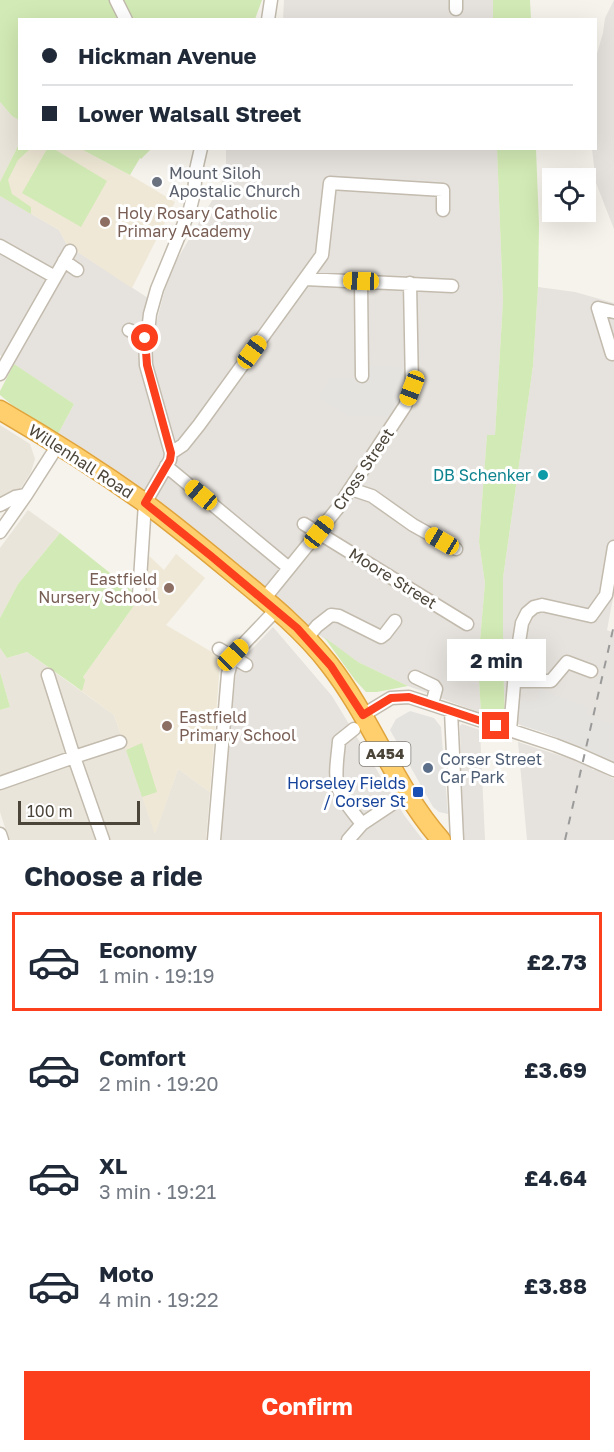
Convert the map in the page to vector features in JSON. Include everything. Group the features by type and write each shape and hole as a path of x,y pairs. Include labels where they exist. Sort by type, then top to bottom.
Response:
{"highway":[{"name":"Willenhall Road","path":"0,411 58,445 145,503 270,604 307,638 331,666 358,722"},
{"name":"A454","path":"358,722 424,819 441,840"}],"street":[{"path":"116,0 125,18"},
{"path":"268,18 271,0"},
{"path":"139,595 145,503 170,460 171,453 147,365 145,338 157,290 190,209 201,150"},
{"path":"171,453 183,445 199,425 322,255 330,183 443,190 443,210"},
{"path":"0,246 55,277"},
{"path":"0,375 67,256 77,270"},
{"path":"304,279 452,286"},
{"path":"361,281 362,376"},
{"name":"Cross Street","path":"232,657 270,604 289,568 337,509 405,406 412,388 410,283"},
{"path":"612,354 598,308 614,312"},
{"path":"129,330 145,338"},
{"path":"0,532 58,445"},
{"path":"166,466 289,568"},
{"path":"351,489 372,496 413,525 456,549"},
{"path":"0,505 15,497 26,495"},
{"name":"Moore Street","path":"304,524 467,624"},
{"path":"510,730 516,661 522,623 527,613 534,607 542,605 591,615 606,595 614,547"},
{"path":"307,638 331,615 339,616 381,637 395,621"},
{"path":"219,649 246,665"},
{"path":"214,840 228,674 232,657"},
{"path":"514,681 551,681 567,662 591,671"},
{"path":"48,675 103,840"},
{"path":"415,677 436,689 432,704"},
{"path":"362,824 343,799 338,788 333,743 391,698 409,697 432,704 578,754 614,770"},
{"path":"450,711 457,840"},
{"path":"0,783 120,742"},
{"path":"348,840 362,824 407,794"},
{"path":"0,834 2,840"}],"shaded area":[{"path":"284,0 493,0 493,18 283,18"},
{"path":"614,0 614,229 596,183 592,150 597,150 597,54 605,18"},
{"path":"0,102 12,116 18,119 18,146 0,182"},
{"name":"Holy Rosary Catholic Primary Academy","path":"18,146 18,150 83,150 175,202 132,288 67,245 59,230 0,196 0,182"},
{"path":"226,150 497,150 503,301 495,435 487,435 479,542 485,583 478,664 481,713 408,686 358,662 315,632 58,434 74,404 0,355 0,196 59,230 67,245 148,298 141,329 154,332 169,273 220,187 226,169"},
{"path":"538,287 575,292 614,303 614,593 607,630 614,633 614,762 570,742 505,720 503,578 533,366"},
{"path":"355,365 403,367 404,392 391,417 348,416 318,397 331,377 355,378"},
{"path":"0,425 30,444 35,459 31,472 19,491 0,499"},
{"path":"28,510 60,533 18,584 0,618 0,548"},
{"name":"Eastfield Primary School","path":"147,554 164,570 176,554 205,578 166,625 222,658 210,792 178,769 155,834 114,715 76,687 140,597"},
{"path":"273,627 332,696 404,815 423,840 219,840 236,671 246,655"},
{"path":"0,648 7,658 27,652 114,715 155,833 178,769 210,792 206,840 9,840 0,812 0,710 10,707 0,672"},
{"path":"540,689 588,707 586,714 614,725 614,762 523,726 518,718 521,700 534,701"},
{"name":"Corser Street Car Park","path":"410,711 434,718 441,727 448,814 439,812 433,807 390,730 396,719"},
{"path":"462,724 480,730 485,840 463,840 460,731"},
{"path":"518,742 580,762 614,779 614,840 527,840"}],"green space":[{"path":"0,0 262,0 255,18 18,18 18,119 0,102"},
{"path":"493,0 530,0 531,18 493,18"},
{"path":"18,146 18,150 29,150 18,160 8,180 12,194 31,207 31,214 0,196 0,182"},
{"path":"46,150 56,150 107,181 81,227 22,193"},
{"path":"83,150 150,150 140,158 130,175"},
{"path":"497,150 536,150 539,224 533,366 503,578 505,720 481,713 478,664 485,583 479,542 487,435 495,435 503,301"},
{"path":"14,364 74,404 58,434 0,395"},
{"path":"60,533 140,597 83,677 85,680 82,691 27,652 7,658 0,648 0,618 18,584"},
{"path":"324,637 358,662 408,686 366,692"},
{"path":"0,672 10,707 0,710"},
{"path":"142,743 157,792 142,797 126,750"}],"railway":[{"path":"565,840 614,625"}],"place":[{"name":"Mount Siloh Apostalic Church","path":"157,182"},
{"name":"Holy Rosary Catholic Primary Academy","path":"105,222"},
{"name":"DB Schenker","path":"543,475"},
{"name":"Eastfield Nursery School","path":"169,588"},
{"name":"Eastfield Primary School","path":"167,726"},
{"name":"Corser Street Car Park","path":"428,768"},
{"name":"Horseley Fields / Corser St","path":"418,792"}],"route":[{"path":"145,338 147,365 171,453 170,460 145,503 297,628 331,666 363,715 391,698 409,697 496,726"}]}
